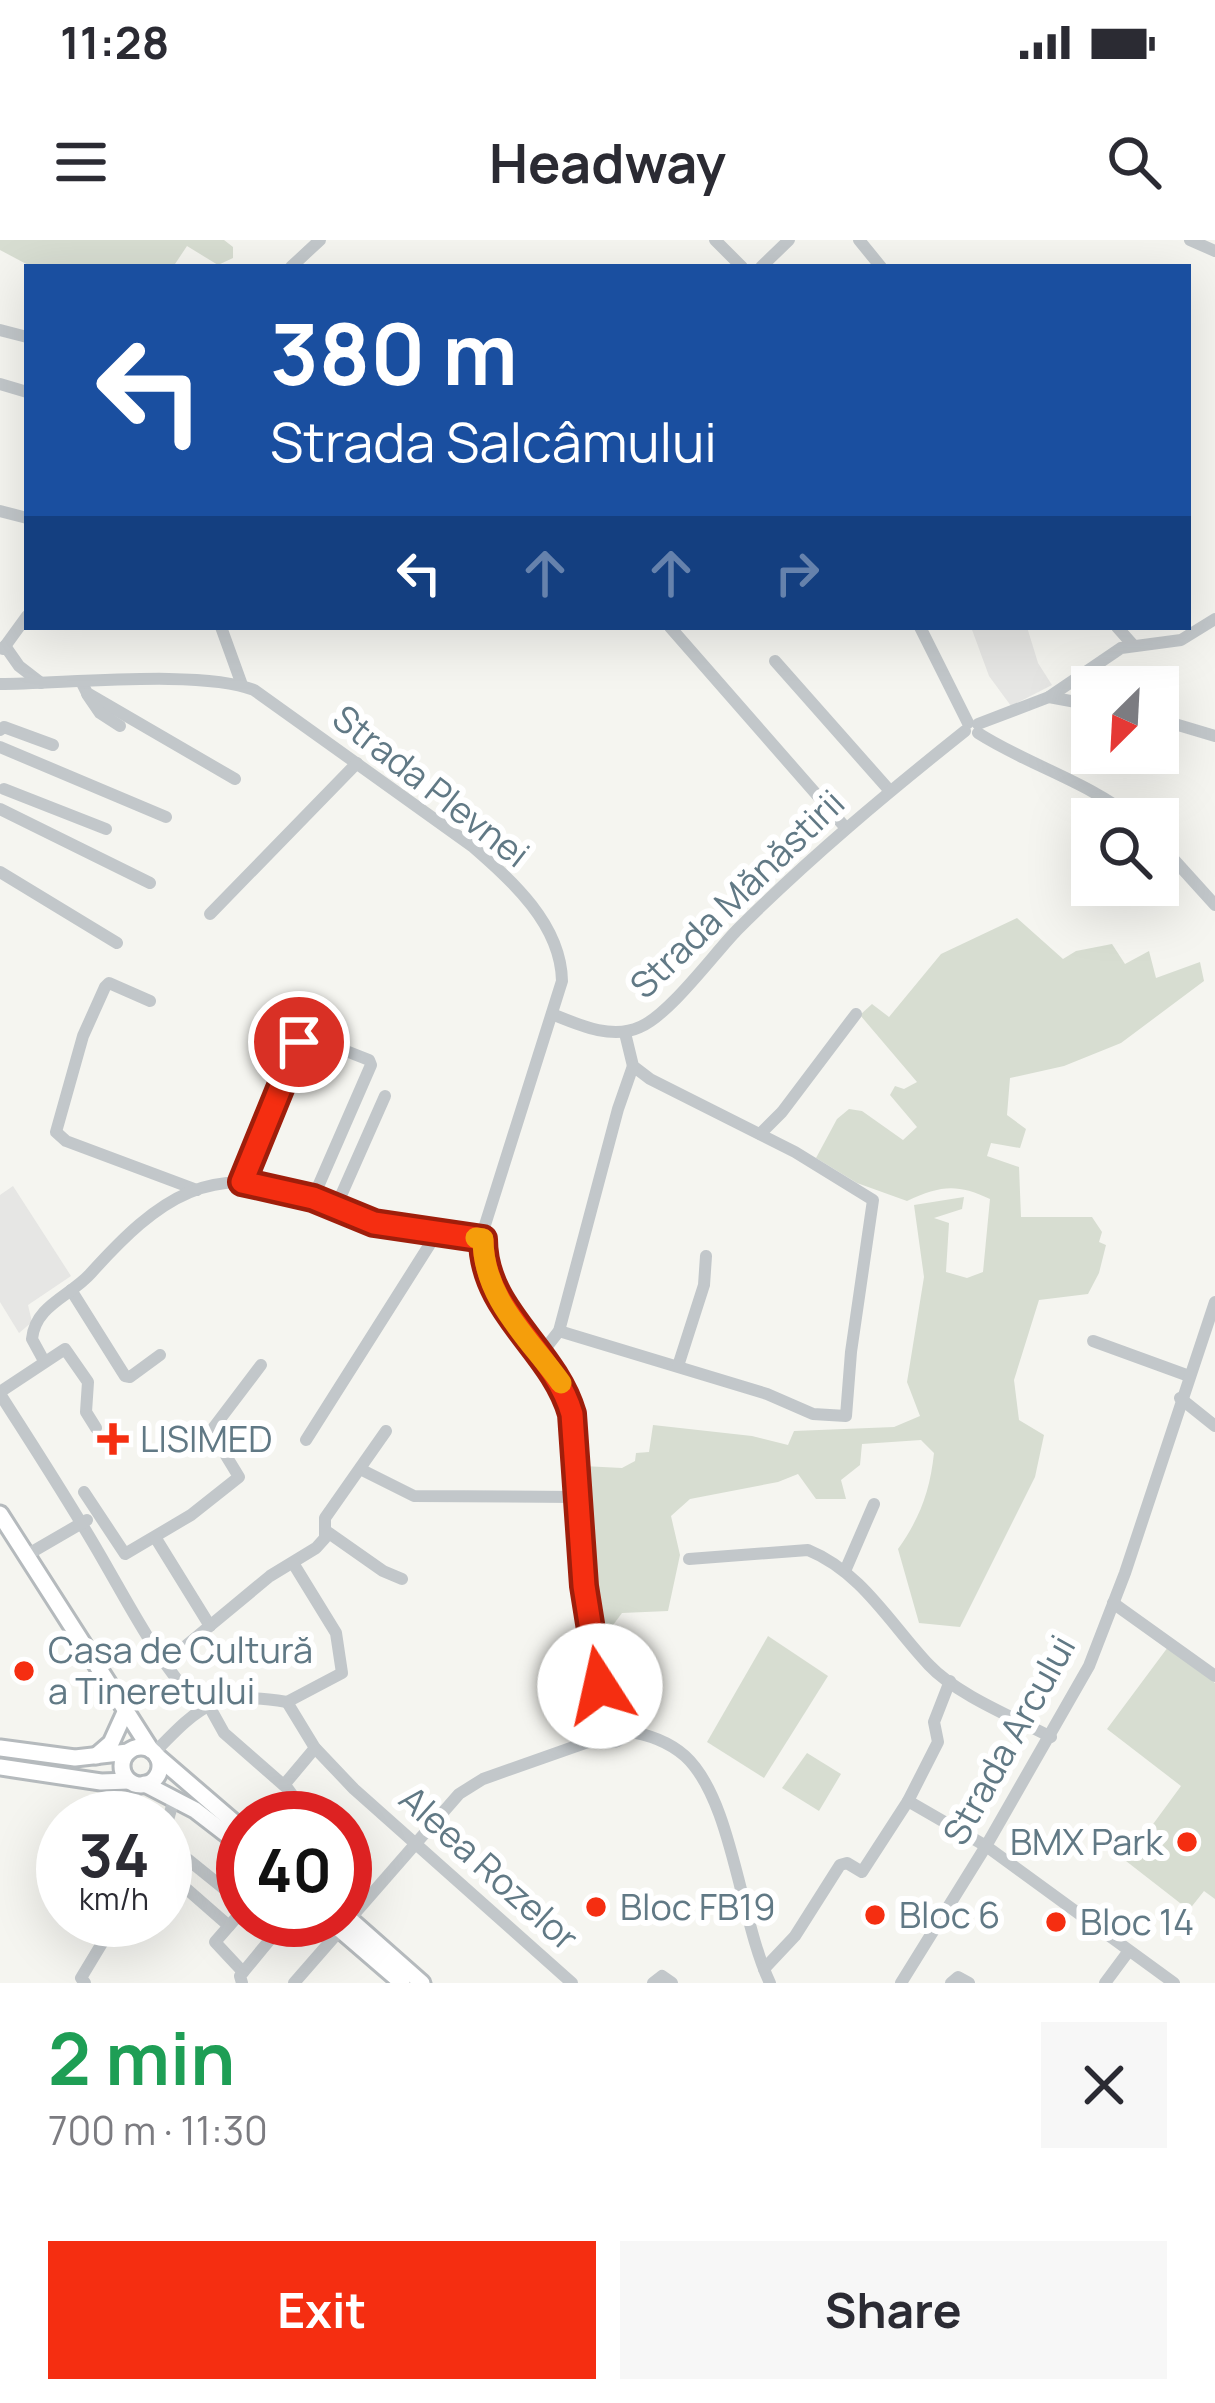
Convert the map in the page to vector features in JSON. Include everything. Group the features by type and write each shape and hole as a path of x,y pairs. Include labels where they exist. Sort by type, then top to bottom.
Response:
{"main road":[{"path":"0,1514 154,1753 216,1807"},
{"path":"126,1710 129,1751 122,1765 137,1782 158,1791"},
{"path":"93,1758 111,1743 126,1710"},
{"path":"0,1748 56,1757 93,1758 140,1747 154,1753"},
{"path":"0,1766 101,1782 137,1782 158,1773 154,1753"},
{"path":"372,1944 422,1983"},
{"path":"367,1947 401,1983"}],"street":[{"path":"294,264 320,240"},
{"path":"716,240 739,264"},
{"path":"764,264 789,240"},
{"path":"859,240 879,264"},
{"path":"1190,240 1215,251"},
{"name":"Strada Mănăstirii","path":"552,1014 591,1028 625,1033 650,1022 845,826 972,728 1049,697 1102,658 1133,645 1181,640 1215,619"},
{"path":"24,620 4,643 19,666 42,684"},
{"path":"222,630 248,688"},
{"path":"673,630 845,826"},
{"path":"922,630 972,728 1019,759 1104,798"},
{"path":"1120,630 1133,645"},
{"path":"775,661 890,791"},
{"path":"0,684 85,688 184,681 248,688"},
{"path":"85,688 100,713 120,726"},
{"path":"85,688 235,779"},
{"name":"Strada Plevnei","path":"248,688 472,846 529,904 550,933 561,963 562,981 552,1014"},
{"path":"1049,697 1071,701"},
{"path":"1179,725 1215,736"},
{"path":"0,730 53,745"},
{"path":"0,747 166,817"},
{"path":"210,914 357,763"},
{"path":"1,791 106,830"},
{"path":"0,809 150,883"},
{"path":"1179,865 1215,905"},
{"path":"0,872 117,944"},
{"path":"150,1001 110,983 105,987 83,1036 56,1132 66,1141 196,1190"},
{"path":"552,1014 483,1239 485,1270 507,1315 564,1387 572,1414 588,1616 607,1717"},
{"path":"760,1134 856,1014"},
{"path":"541,1354 559,1331 633,1066 625,1033"},
{"path":"242,1182 299,1042 308,1036 369,1060 371,1065 313,1198"},
{"path":"559,1331 767,1394 813,1414 847,1416 851,1352 873,1200 760,1134 668,1090 633,1066"},
{"path":"334,1208 385,1096"},
{"path":"44,1361 32,1339 36,1321 135,1225 163,1204 196,1190 242,1182 313,1198 374,1223 483,1239"},
{"path":"306,1440 437,1233"},
{"path":"678,1366 704,1285 706,1256"},
{"path":"71,1290 125,1376 160,1355"},
{"name":"Strada Arcului","path":"901,1983 1090,1666 1215,1302"},
{"path":"1093,1341 1189,1376"},
{"path":"96,1428 86,1412 88,1382 65,1349 0,1393 81,1522 130,1613 165,1663 228,1737 289,1791"},
{"path":"84,1492 125,1554 191,1515 239,1477 211,1431 261,1365"},
{"path":"1180,1398 1215,1426"},
{"path":"165,1663 270,1576 316,1548 326,1531 326,1518 386,1431"},
{"path":"360,1469 414,1496 577,1497"},
{"path":"845,1571 874,1504"},
{"path":"26,1556 100,1515"},
{"path":"326,1531 402,1579"},
{"path":"155,1537 210,1626"},
{"path":"689,1559 808,1550 845,1571 929,1665 1051,1737"},
{"path":"154,1753 204,1707 259,1696 287,1702 342,1673 336,1633 293,1563"},
{"path":"1113,1604 1215,1676"},
{"path":"767,1976 840,1865 862,1872 908,1801 938,1742 934,1722 950,1681"},
{"name":"Aleea Rozelor","path":"287,1702 315,1748 354,1789 418,1841 572,1983"},
{"path":"607,1717 622,1720 625,1731"},
{"path":"602,1737 600,1725 607,1717"},
{"path":"372,1889 471,1784 602,1737 615,1742 625,1731"},
{"path":"625,1731 664,1742 688,1758 699,1773 717,1811 767,1976"},
{"path":"284,1785 315,1748"},
{"path":"908,1801 986,1846 1174,1983"},
{"path":"192,1864 216,1884"},
{"path":"192,1894 216,1915"},
{"path":"85,1983 81,1978 84,1967 98,1947"},
{"path":"216,1947 242,1977 265,1947"},
{"path":"294,1983 322,1947"},
{"path":"1105,1983 1128,1952"},
{"path":"652,1983 662,1976 672,1983"},
{"path":"951,1983 958,1977 969,1983"}],"shaded area":[{"path":"0,240 224,240 233,247 233,258 216,264 187,246 175,264 26,264 0,250"},
{"path":"972,630 1028,630 1038,663 1052,685 1011,706 989,676"},
{"path":"1017,918 1063,959 1076,951 1112,944 1125,964 1149,951 1156,978 1200,962 1204,981 1121,1043 1064,1066 1010,1078 1007,1115 1026,1129 1020,1148 991,1143 987,1156 1019,1167 1021,1217 1092,1217 1102,1232 1099,1242 1106,1245 1088,1294 1039,1300 1014,1380 1019,1420 1044,1435 1035,1477 960,1627 919,1623 898,1549 918,1515 930,1480 934,1453 921,1440 862,1444 860,1465 841,1480 846,1499 816,1499 798,1474 690,1499 671,1516 680,1555 668,1611 622,1613 613,1625 603,1626 592,1583 583,1466 622,1468 635,1461 636,1453 649,1452 653,1425 752,1436 788,1445 794,1431 894,1427 920,1416 907,1382 924,1277 914,1205 964,1197 962,1209 934,1218 949,1223 946,1272 967,1278 983,1272 990,1199 948,1188 907,1201 857,1183 816,1158 837,1119 849,1109 862,1111 903,1140 917,1127 890,1095 895,1086 904,1089 917,1082 860,1015 872,1004 889,1017 941,954"},
{"path":"13,1186 71,1276 28,1305 32,1322 19,1333 0,1302 0,1195"},
{"path":"768,1636 828,1676 764,1778 707,1742"},
{"path":"635,1637 635,1646 653,1657 644,1673 657,1681 637,1714 616,1701 604,1639 612,1639 614,1645 608,1648 618,1696 634,1697 638,1692 623,1639"},
{"path":"1168,1647 1215,1683 1215,1899 1204,1891 1189,1910 1126,1861 1181,1786 1107,1729"},
{"path":"807,1753 841,1774 819,1811 782,1788"}],"slow traffic":[{"path":"476,1238 483,1239 485,1270 507,1315 561,1383"}],"place":[{"name":"LISIMED","path":"113,1439"},
{"name":"Casa de Cultură a Tineretului","path":"24,1671"},
{"name":"BMX Park","path":"1187,1842"},
{"name":"Bloc FB19","path":"596,1907"},
{"name":"Bloc 6","path":"875,1915"},
{"name":"Bloc 14","path":"1056,1922"}],"route":[{"path":"299,1042 242,1182 313,1198 374,1223 483,1239 485,1270 493,1289 507,1315 564,1387 572,1414 584,1586 600,1686"}]}
